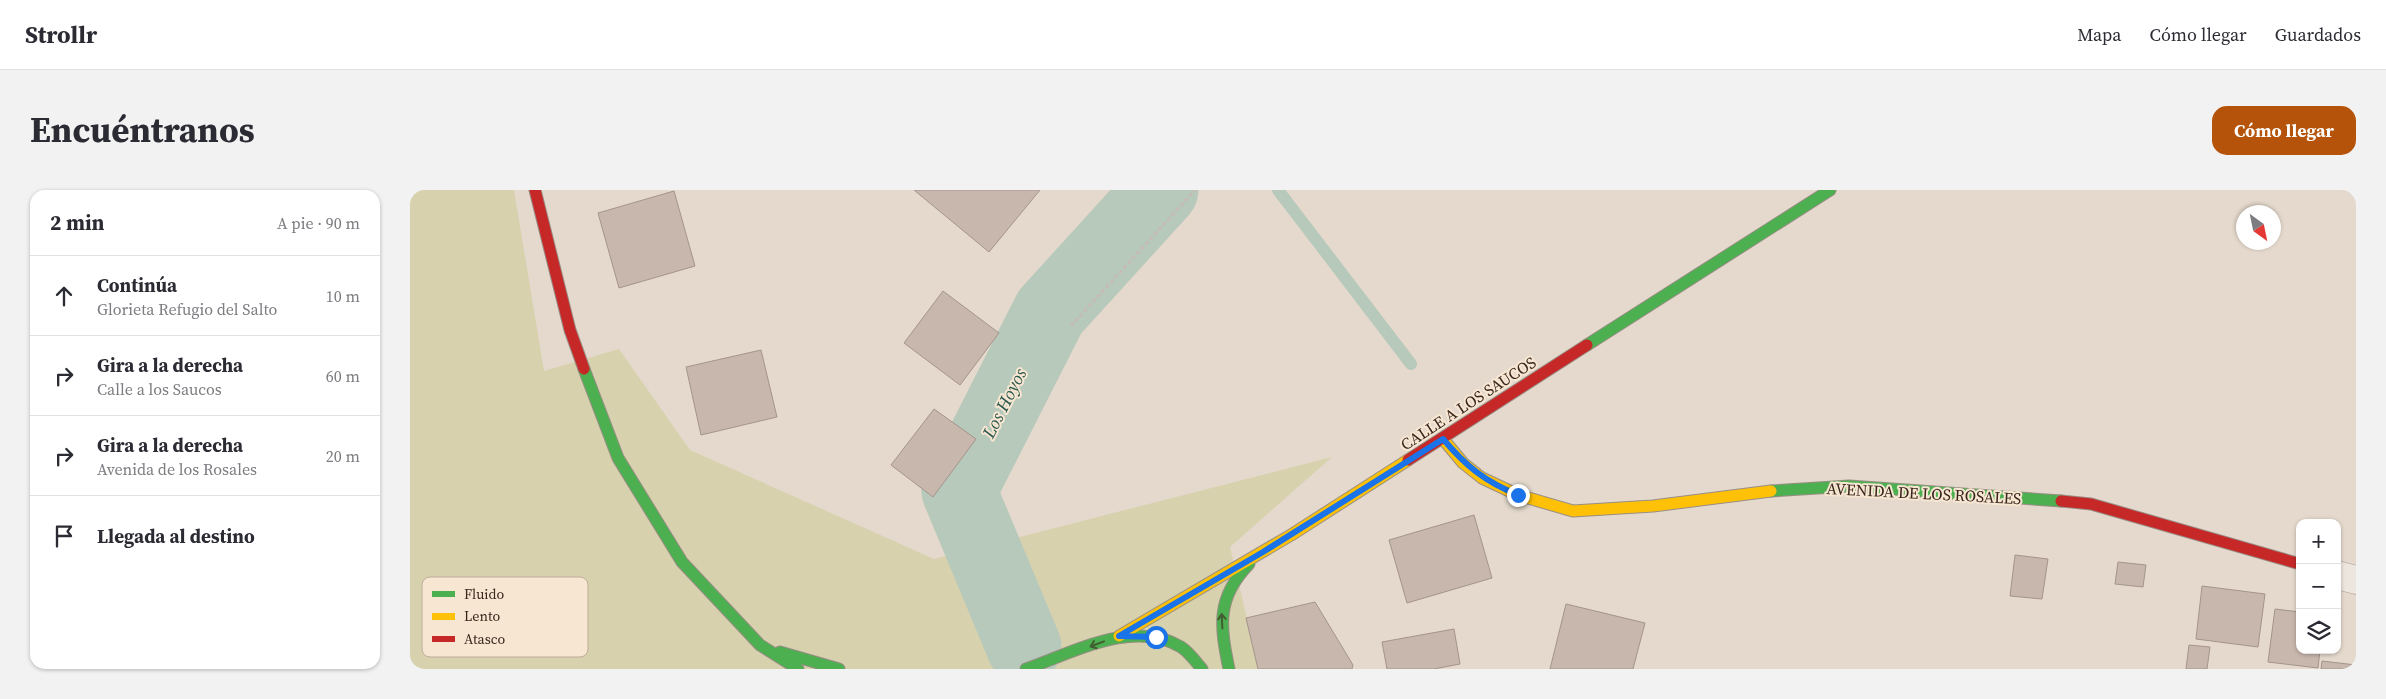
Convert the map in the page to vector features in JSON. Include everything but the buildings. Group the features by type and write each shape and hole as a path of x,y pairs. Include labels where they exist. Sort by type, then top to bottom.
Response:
{"main road":[{"path":"535,190 570,330 618,458 682,562 760,645 798,669"},
{"name":"CALLE A LOS SAUCOS","path":"1119,636 1263,552 1443,439 1830,190"},
{"name":"AVENIDA DE LOS ROSALES","path":"1443,439 1463,463 1482,478 1518,495 1573,511 1653,506 1786,489 1849,486 1976,494 2091,504 2296,563"},
{"path":"1230,669 1224,643 1222,604 1243,569 1263,552"},
{"path":"1026,669 1119,636 1156,637 1170,640 1183,648 1202,669"},
{"path":"760,645 800,659 839,669"}],"street":[{"path":"2341,576 2356,580"}],"path":[{"path":"1071,326 1195,190"}],"shaded area":[{"path":"410,190 514,190 544,371 619,349 690,450 934,559 1332,457 1230,547 1259,669 410,669"}],"waterway":[{"name":"Los Hoyos","path":"1024,647 959,491 1050,312 1161,190"},
{"path":"1278,190 1411,364"}],"traffic: fast":[{"path":"1587,345 1830,190"},
{"path":"584,369 618,458 682,562 760,645 798,669"},
{"path":"1771,491 1849,486 2061,501"},
{"path":"1229,669 1224,639 1223,613 1231,589 1249,564"},
{"path":"1026,669 1103,641 1143,636 1163,639 1181,647 1190,654 1202,669"},
{"path":"780,652 839,669"}],"traffic: slow":[{"path":"1443,439 1463,463 1482,478 1518,495 1573,511 1653,506 1771,491"},
{"path":"1119,636 1291,535 1408,460"}],"traffic: jam":[{"path":"535,190 570,330 584,369"},
{"path":"1408,460 1587,345"},
{"path":"2061,501 2091,504 2296,563"}],"route":[{"path":"1156,637 1119,636 1263,552 1443,439 1463,463 1482,478 1518,495"}]}
